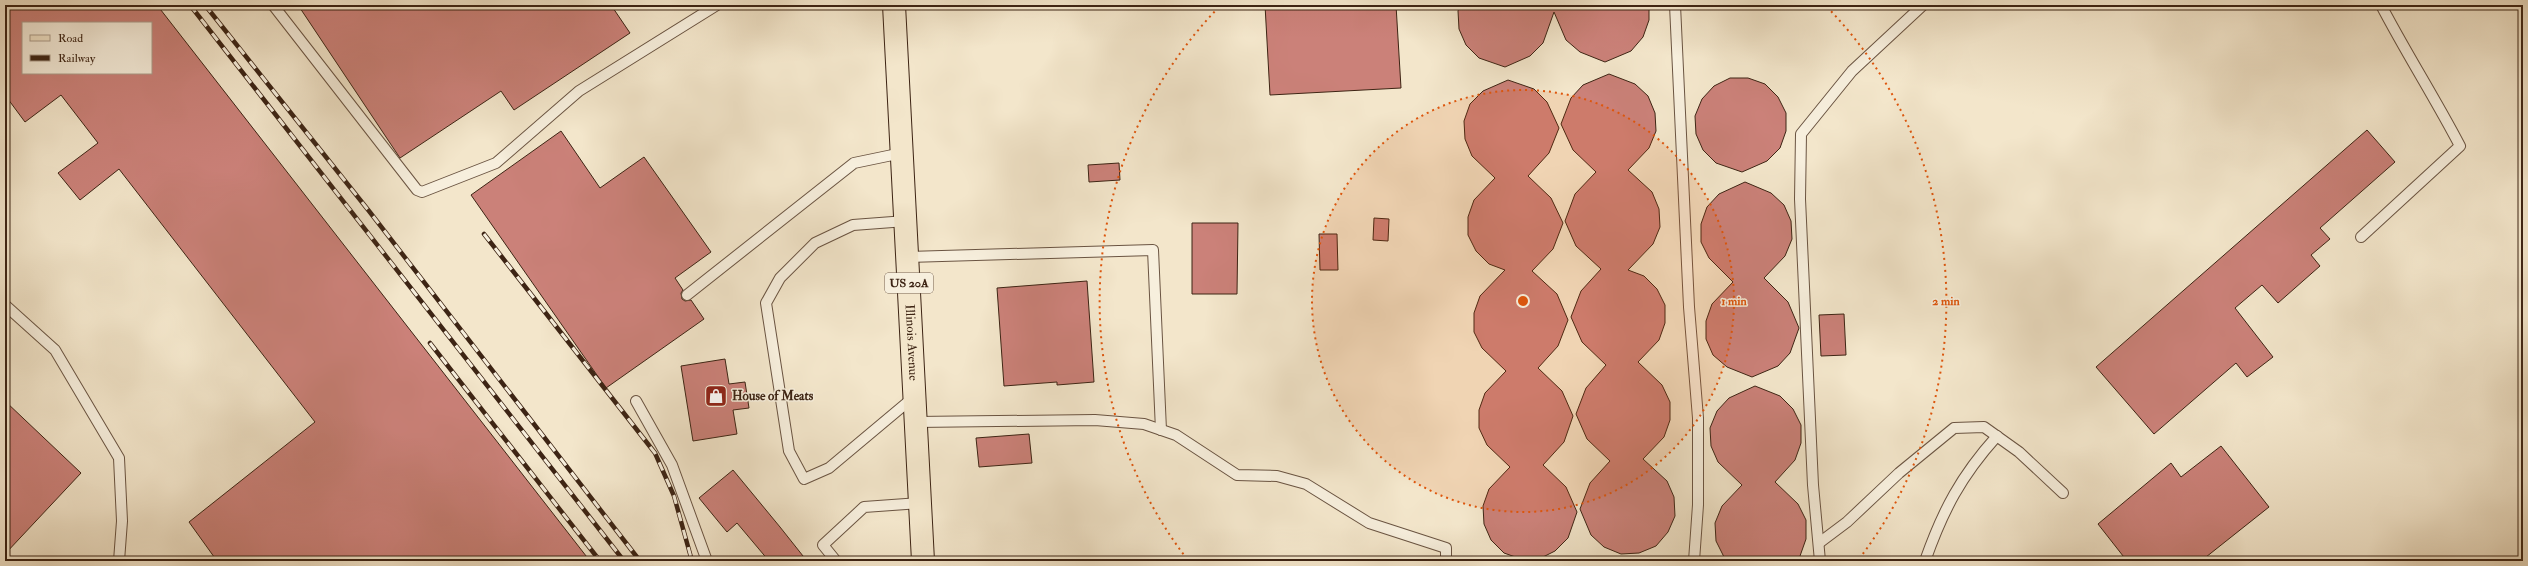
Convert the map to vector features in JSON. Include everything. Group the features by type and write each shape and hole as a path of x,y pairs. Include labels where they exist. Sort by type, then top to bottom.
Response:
{"main road":[{"name":"Illinois Avenue","path":"894,5 923,561"}],"lane":[{"path":"273,5 417,190 422,192 496,163 579,91 717,5"},
{"path":"1675,5 1690,307 1698,418 1698,505 1694,561"},
{"path":"1820,561 1813,484 1800,199 1801,134 1852,71 1924,5"},
{"path":"2361,237 2460,146 2435,99 2401,45 2381,5"},
{"path":"687,295 854,163 902,153"},
{"path":"906,221 853,225 815,243 780,278 766,303 789,451 804,479 829,468 915,396"},
{"path":"908,257 1153,250 1161,430"},
{"path":"5,305 55,350 119,458 122,521 119,561"},
{"path":"636,401 672,465 707,561"},
{"path":"916,422 1095,420 1130,422 1161,430 1188,442 1237,475 1277,476 1306,484 1369,523 1446,548 1446,561"},
{"path":"1819,543 1847,522 1899,473 1954,428 1984,427 2019,452 2063,493"},
{"path":"1925,561 1938,522 1971,465 1997,436"},
{"path":"836,561 823,545 864,507 920,503"}],"building":[{"path":"5,5 157,5 590,561 217,561 189,522 315,422 119,169 80,200 58,173 98,143 61,95 25,122 5,95"},
{"path":"298,5 611,5 630,33 514,110 501,91 400,158"},
{"path":"1265,5 1396,5 1401,88 1270,95"},
{"path":"1460,5 1649,5 1649,20 1643,37 1631,51 1605,62 1580,52 1566,40 1554,12 1543,43 1530,56 1505,67 1479,58 1466,45 1459,29 1458,11"},
{"path":"1609,74 1635,84 1648,96 1655,113 1656,131 1649,148 1628,170 1652,192 1659,209 1660,227 1653,244 1628,270 1644,276 1657,289 1665,305 1665,323 1659,340 1638,362 1662,385 1670,402 1670,420 1664,437 1643,459 1667,481 1674,497 1675,516 1668,532 1656,546 1639,553 1621,554 1604,547 1591,535 1580,509 1590,483 1610,461 1587,439 1576,414 1586,388 1606,365 1582,342 1571,317 1581,291 1601,269 1576,246 1565,221 1575,194 1596,172 1573,150 1561,124 1571,98 1583,85"},
{"path":"1730,78 1748,78 1765,84 1778,97 1786,113 1786,131 1780,148 1767,161 1742,172 1716,163 1703,150 1696,134 1695,116 1702,99 1714,86"},
{"path":"1508,80 1534,89 1547,102 1559,128 1549,153 1528,176 1551,198 1563,223 1553,249 1532,271 1557,294 1568,320 1558,346 1538,368 1562,391 1573,416 1564,442 1543,465 1566,487 1577,512 1568,538 1555,551 1539,559 1521,559 1504,553 1491,540 1484,524 1483,506 1489,489 1510,467 1487,445 1479,428 1479,410 1485,393 1506,371 1482,348 1474,332 1474,313 1480,296 1505,270 1489,264 1476,251 1468,235 1468,217 1474,200 1495,178 1472,156 1465,139 1464,121 1470,104 1483,91"},
{"path":"2367,130 2395,162 2320,228 2330,239 2311,255 2320,266 2278,303 2262,285 2235,308 2273,357 2247,377 2236,363 2154,434 2096,367"},
{"path":"561,131 600,188 644,157 711,252 675,278 683,290 681,293 682,299 685,301 691,300 704,319 606,388 471,195"},
{"path":"1119,163 1120,180 1089,182 1088,165"},
{"path":"1745,182 1771,193 1784,205 1791,221 1792,239 1785,256 1764,278 1788,302 1799,328 1790,353 1778,366 1752,377 1727,367 1713,355 1706,339 1706,321 1712,304 1733,282 1709,258 1701,242 1701,224 1707,207 1719,194"},
{"path":"1374,218 1389,219 1388,241 1373,240"},
{"path":"1192,223 1238,223 1237,294 1192,294"},
{"path":"1319,234 1337,234 1338,270 1320,270"},
{"path":"1087,281 1094,382 1057,385 1057,382 1004,386 997,288"},
{"path":"1844,314 1846,355 1821,356 1819,315"},
{"name":"House of Meats","path":"725,359 729,384 745,382 749,408 733,410 737,434 693,441 681,366"},
{"path":"1755,386 1780,396 1793,409 1801,425 1801,443 1795,460 1775,482 1798,504 1806,520 1806,539 1800,556 1795,561 1726,561 1716,541 1715,523 1722,506 1742,485 1718,462 1711,446 1710,428 1717,411 1729,398"},
{"path":"5,401 81,473 5,554"},
{"path":"1029,434 1032,463 979,467 976,438"},
{"path":"2221,446 2269,507 2201,561 2127,561 2098,524 2171,463 2181,477"},
{"path":"733,470 807,561 769,561 737,523 727,532 699,498"}],"railway":[{"path":"190,5 624,561"},
{"path":"205,5 369,211 640,561"},
{"path":"484,234 655,453 674,496 692,561"},
{"path":"430,343 600,561"}],"place":[{"name":"House of Meats","path":"716,396"}]}
